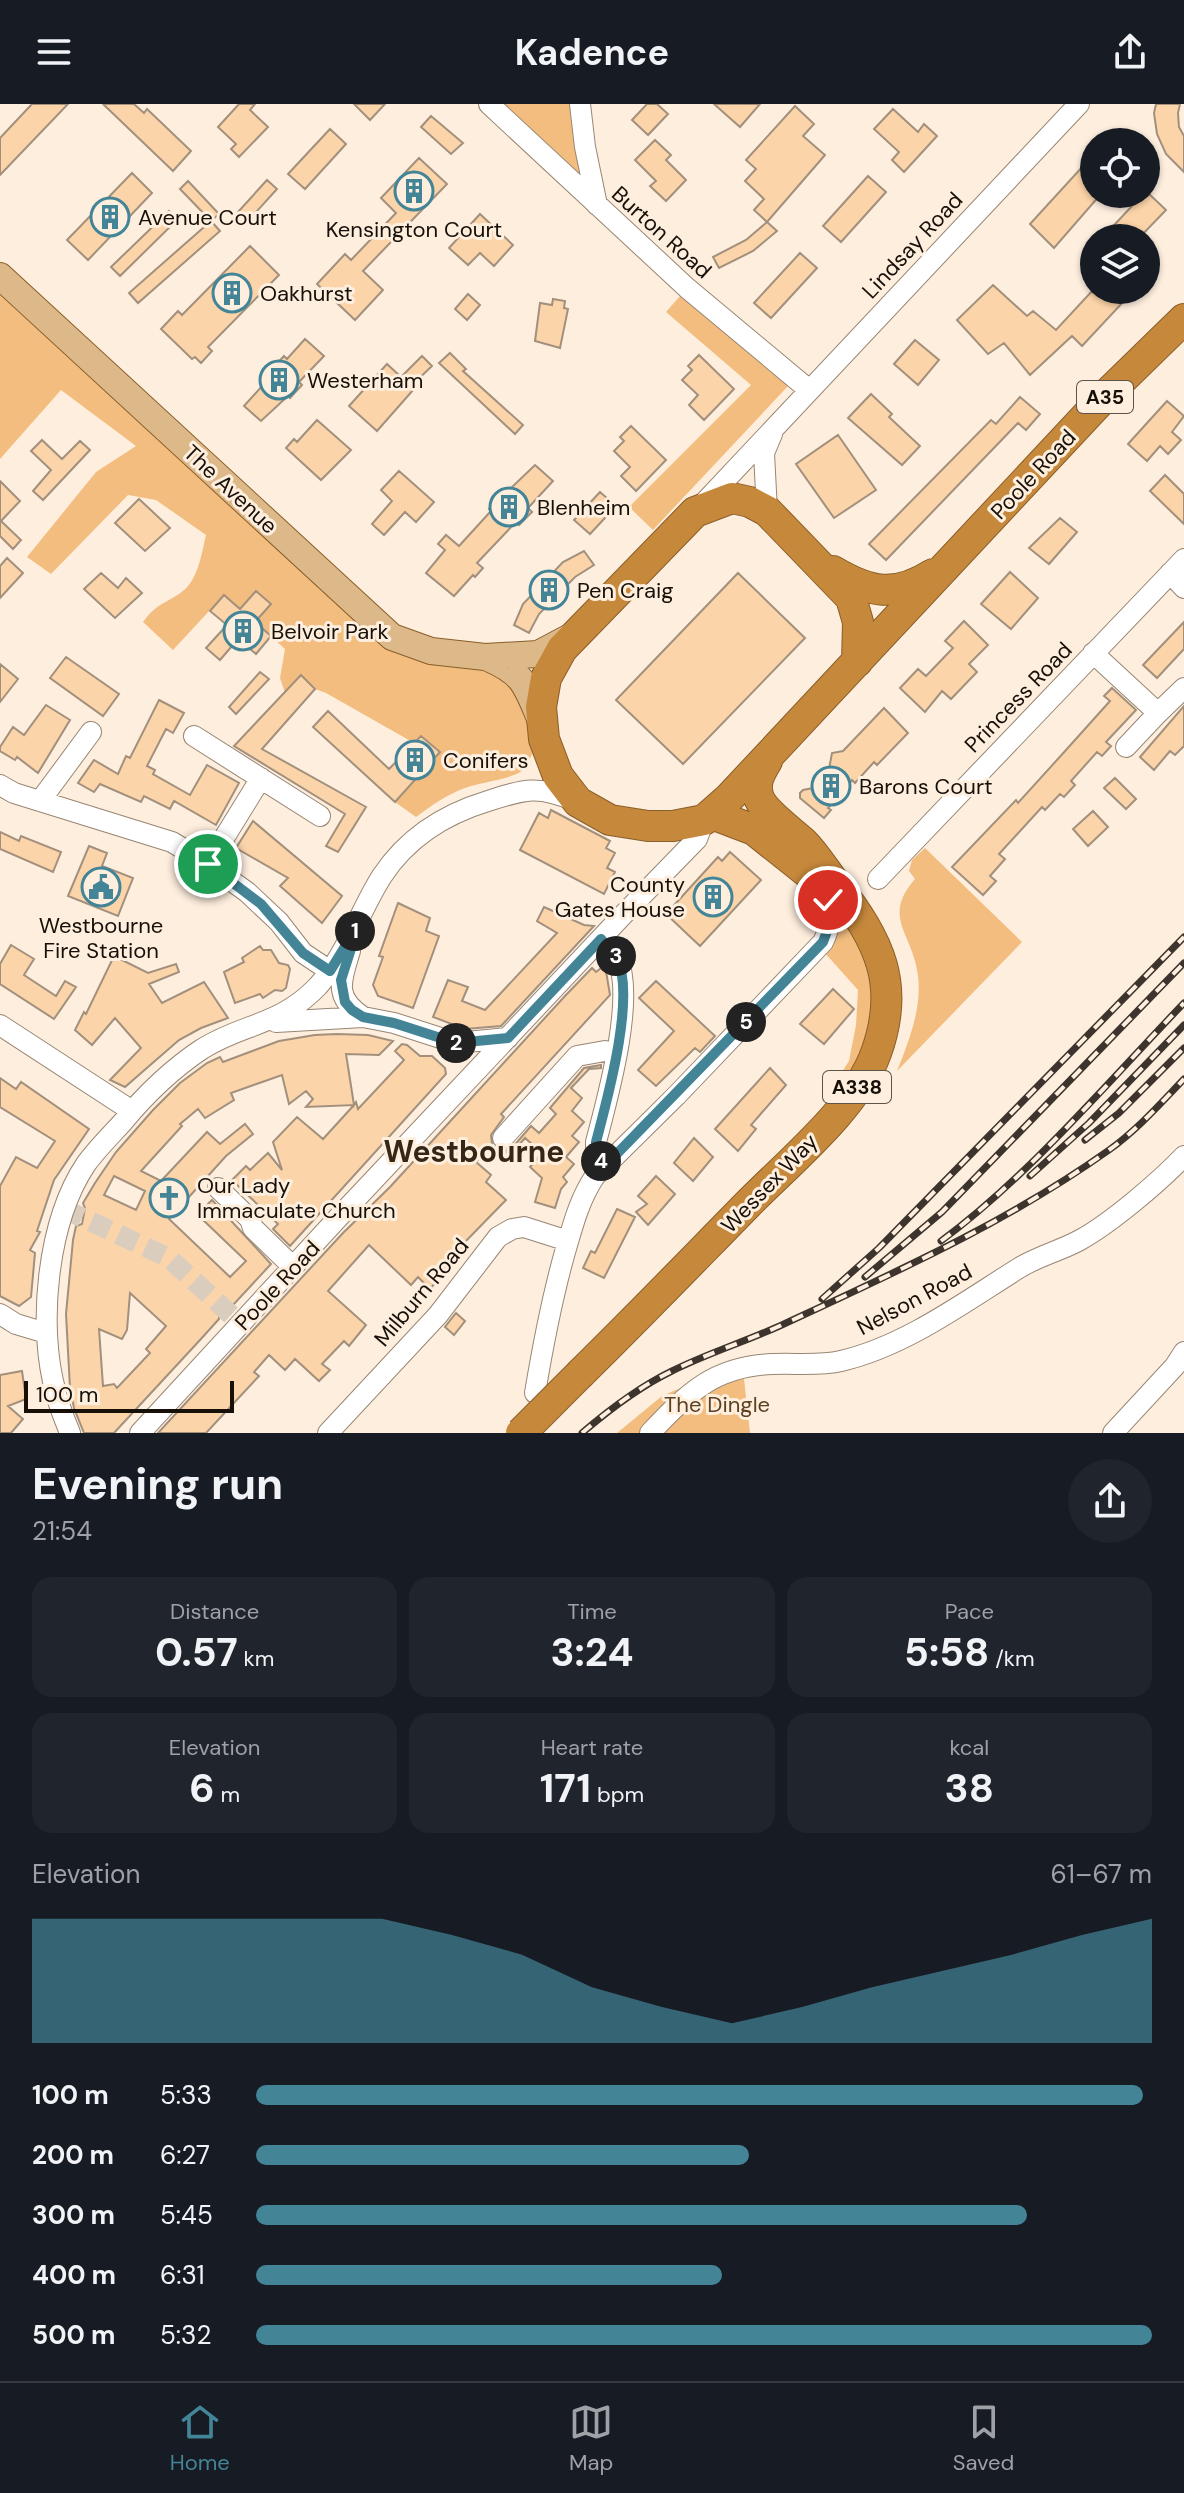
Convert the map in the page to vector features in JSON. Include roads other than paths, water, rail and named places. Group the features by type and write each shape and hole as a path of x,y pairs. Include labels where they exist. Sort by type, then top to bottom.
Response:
{"highway":[{"name":"Poole Road","path":"857,662 1106,395 1179,334"},
{"name":"A35","path":"732,498 750,502 767,511 851,598 856,610 859,640 857,662 708,817 673,826 610,820 578,802 558,776 542,730 546,678 573,635 695,512 732,498"},
{"name":"Poole Road","path":"821,564 877,591 897,590 917,584 951,563"},
{"name":"A338","path":"775,749 760,772 758,795 764,805 807,846 849,901"},
{"name":"Wessex Way","path":"521,1433 802,1151 841,1108 875,1056 886,1017 886,982 871,933 849,901 818,882 754,830 708,817"}],"main road":[{"name":"The Avenue","path":"0,276 392,637 431,651 485,657 538,654 573,635"},
{"name":"The Avenue","path":"485,657 518,675 542,730"}],"street":[{"name":"Burton Road","path":"489,104 687,288 808,389"},
{"path":"580,104 597,205"},
{"name":"Lindsay Road","path":"695,512 1079,104"},
{"name":"Lindsay Road","path":"767,511 764,453 769,438 781,420"},
{"name":"Princess Road","path":"889,876 1093,653 1179,573"},
{"path":"1093,653 1158,713"},
{"path":"1126,747 1184,688"},
{"path":"525,789 540,770 544,758 542,730"},
{"path":"40,801 91,732"},
{"path":"194,736 320,816"},
{"path":"208,864 261,778"},
{"path":"0,785 40,801 172,842 208,864 261,904 303,953 330,971"},
{"path":"70,1433 55,1391 46,1333 54,1254 64,1209 87,1164 132,1111 175,1069 205,1048 288,1012 304,998 330,971 359,924 381,877 402,851 425,830 472,805 525,789 552,791 578,802"},
{"name":"Poole Road","path":"140,1433 697,839 708,817"},
{"path":"535,1393 554,1292 579,1204 595,1176 823,942 830,923 828,900 818,882"},
{"path":"359,924 341,980 345,1002 363,1017"},
{"path":"601,939 616,957 621,973 622,1013 617,1053 596,1142 596,1152 604,1167"},
{"path":"266,1023 363,1017 394,1023 456,1043 508,1038"},
{"path":"0,1025 132,1111"},
{"path":"456,1043 465,1059 468,1081"},
{"path":"503,1138 577,1056 605,1051 617,1053"},
{"name":"Nelson Road","path":"650,1433 691,1391 734,1370 767,1364 839,1362 891,1343 953,1310 1023,1265 1081,1239 1134,1200 1184,1156"},
{"path":"218,1188 293,1267"},
{"name":"Milburn Road","path":"328,1433 438,1315 498,1237 512,1229 524,1227 568,1241"},
{"path":"0,1314 16,1324 46,1333"},
{"path":"1113,1433 1175,1366 1184,1352"}],"tunnel":[{"path":"64,1209 169,1258 241,1324"}],"railway":[{"path":"822,1299 879,1248 1184,937"},
{"path":"865,1277 942,1212 1184,963"},
{"path":"941,1241 1037,1158 1184,1003"},
{"path":"1030,1176 1089,1123 1184,1025"},
{"path":"1085,1140 1119,1113 1184,1048"},
{"path":"582,1433 625,1399 660,1377 868,1285 1031,1200 1119,1142 1184,1079"}],"place":[{"name":"Kensington Court","path":"414,191"},
{"name":"Avenue Court","path":"110,217"},
{"name":"Oakhurst","path":"232,293"},
{"name":"Westerham","path":"279,380"},
{"name":"Blenheim","path":"509,507"},
{"name":"Pen Craig","path":"549,590"},
{"name":"Belvoir Park","path":"243,631"},
{"name":"Conifers","path":"415,760"},
{"name":"Barons Court","path":"831,786"},
{"name":"Westbourne Fire Station","path":"101,887"},
{"name":"County Gates House","path":"713,897"},
{"name":"Our Lady Immaculate Church","path":"169,1198"}],"district":[{"name":"Westbourne","path":"474,1152"}],"park label":[{"name":"The Dingle","path":"717,1404"}]}
